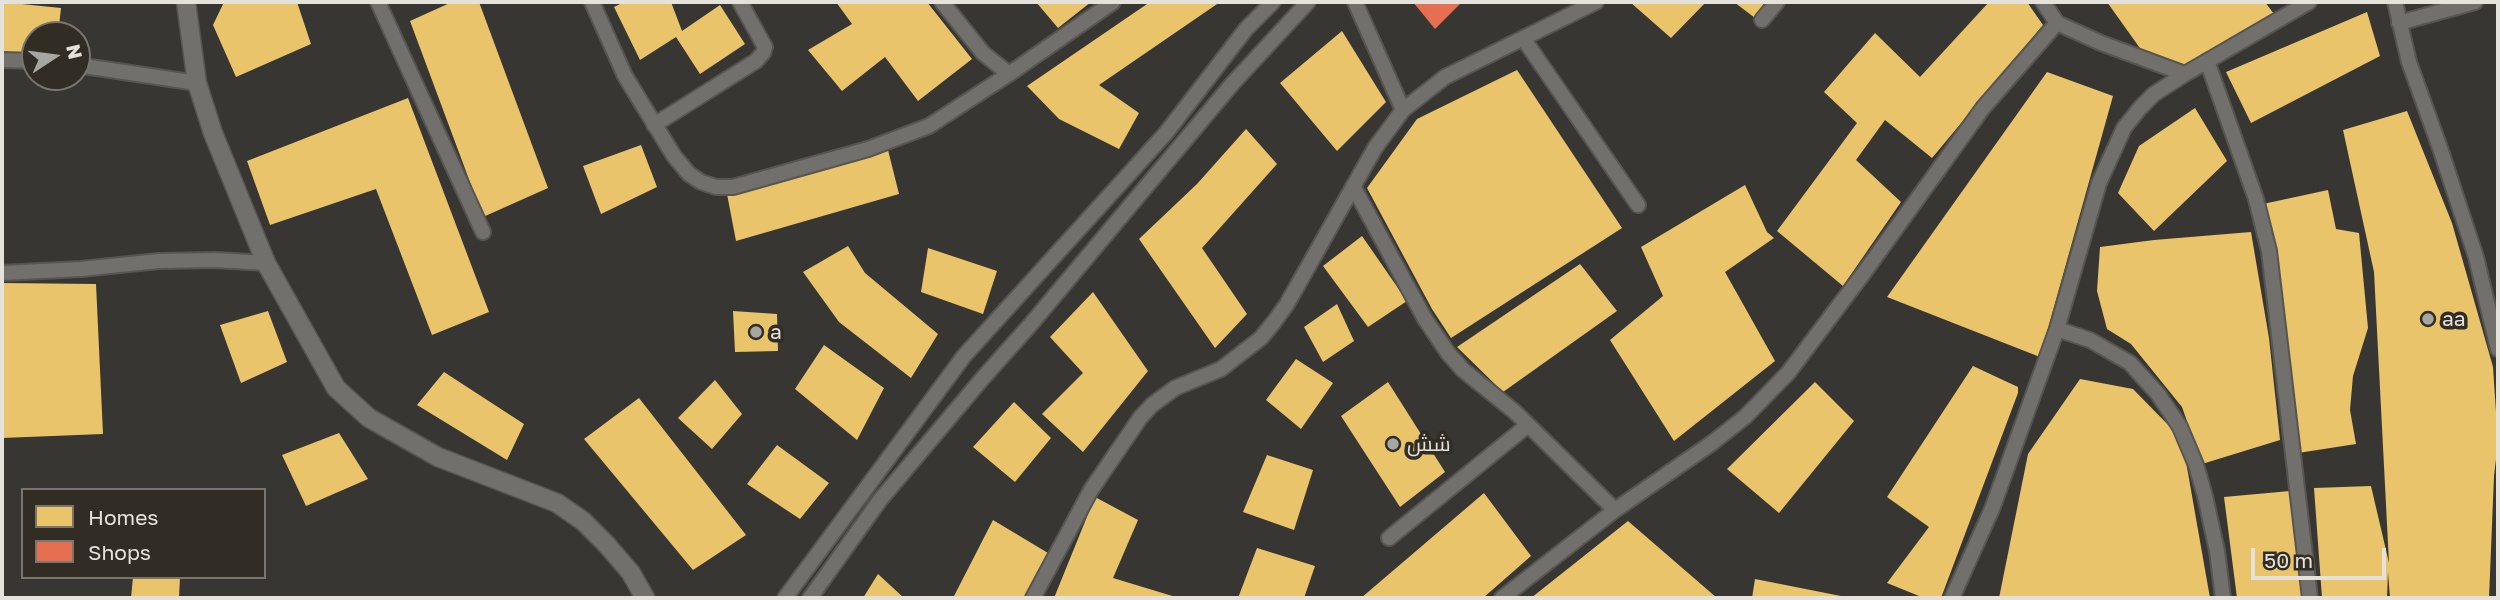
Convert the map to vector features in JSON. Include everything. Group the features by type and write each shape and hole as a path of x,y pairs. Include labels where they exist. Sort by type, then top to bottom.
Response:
{"street":[{"path":"186,2 197,83 213,133 266,263 336,388 390,432 438,457 557,503 583,522 607,545 631,573 645,598"},
{"path":"378,2 483,232"},
{"path":"592,2 625,76 674,156 689,174 716,187 733,187 868,149 929,126 1114,2"},
{"path":"654,125 756,61 762,53 765,47 740,2"},
{"path":"942,2 983,53 1009,74"},
{"path":"785,598 964,356 1158,142 1247,29 1273,2"},
{"path":"810,598 880,500 956,409 1233,83 1308,2"},
{"path":"1355,2 1403,110"},
{"path":"1033,598 1091,491 1140,418 1175,388 1221,369 1261,338 1287,304 1375,148 1403,110 1445,77 1596,2"},
{"path":"1762,20 1777,2"},
{"path":"2043,2 2057,23 2101,43 2185,74"},
{"path":"1952,598 1992,509 2057,328 2088,214 2124,128 2154,94 2290,6 2309,2"},
{"path":"2395,2 2409,62 2476,257 2498,349"},
{"path":"2399,23 2475,2"},
{"path":"1502,598 1615,510 1712,443 1745,417 1788,373 1983,108 2057,23"},
{"path":"1523,38 1638,205"},
{"path":"2,60 21,61"},
{"path":"2207,61 2256,199 2269,251 2309,598"},
{"path":"91,67 197,83"},
{"path":"1353,186 1436,338 1463,370 1498,396 1615,510"},
{"path":"2,273 159,261 266,263"},
{"path":"2057,328 2090,340 2130,363 2158,394 2179,427 2196,465 2205,496 2217,551 2223,598"},
{"path":"1389,538 1528,425"}],"building: Homes":[{"path":"2,2 61,8 60,21 21,21 21,55 2,53"},
{"path":"224,2 297,2 311,44 236,77 213,25"},
{"path":"452,2 479,2 548,188 483,217 410,21"},
{"path":"624,2 671,2 682,31 720,5 745,44 700,74 676,37 640,60 614,7"},
{"path":"836,2 927,2 972,59 918,101 885,57 842,91 808,50 852,24"},
{"path":"1036,2 1091,2 1058,28"},
{"path":"1150,2 1220,2 1099,85 1139,113 1119,149 1059,119 1027,86"},
{"path":"1630,2 1706,2 1671,38"},
{"path":"1734,2 1765,2 1755,18"},
{"path":"1989,2 2027,2 2043,25 1932,158 1885,120 1856,160 1901,202 1843,286 1777,231 1857,123 1824,92 1875,33 1920,77"},
{"path":"2107,2 2265,2 2274,14 2185,68 2142,51"},
{"path":"2367,12 2380,56 2251,123 2226,72"},
{"path":"1342,31 1386,102 1337,151 1280,83"},
{"path":"1517,70 1622,228 1451,338 1432,309 1367,188 1417,119"},
{"path":"2047,72 2113,96 2040,357 1887,297"},
{"path":"408,98 489,312 432,335 376,189 270,225 247,161"},
{"path":"2195,108 2227,161 2154,231 2118,193 2139,146"},
{"name":"aa","path":"2407,111 2452,223 2493,367 2498,442 2489,598 2390,598 2388,572 2387,598 2322,598 2314,488 2371,486 2389,563 2374,272 2343,130"},
{"path":"1246,129 1277,164 1202,248 1247,314 1215,348 1139,239 1197,184"},
{"path":"641,145 657,187 601,214 583,166"},
{"path":"888,150 899,194 736,241 727,194"},
{"path":"1745,185 1767,232 1774,238 1725,272 1775,361 1674,441 1610,340 1663,296 1641,247"},
{"path":"2328,190 2336,229 2359,233 2368,328 2353,376 2350,410 2356,444 2298,453 2263,204"},
{"path":"2251,232 2269,338 2280,440 2202,464 2182,407 2131,344 2107,329 2097,291 2100,247"},
{"path":"1362,236 1407,301 1368,327 1323,266"},
{"path":"848,246 865,273 938,334 911,378 839,322 803,272"},
{"path":"928,248 997,271 983,314 921,292"},
{"path":"1580,264 1617,311 1503,392 1457,347"},
{"path":"2,283 96,284 103,434 2,438"},
{"path":"1093,292 1148,371 1083,452 1042,414 1083,373 1050,337"},
{"path":"1337,304 1354,341 1323,362 1304,327"},
{"path":"268,311 287,362 241,383 220,325"},
{"name":"a","path":"733,311 777,314 778,351 735,352"},
{"path":"824,345 884,388 857,440 795,389"},
{"path":"1296,359 1333,383 1301,429 1266,400"},
{"path":"1973,366 2018,387 2018,393 1941,598 1924,598 1887,583 1929,527 1887,497"},
{"path":"444,372 524,424 507,460 417,405"},
{"path":"2080,379 2133,389 2182,439 2210,598 1999,598 2028,454"},
{"path":"715,380 742,414 712,449 678,418"},
{"name":"شش","path":"1388,382 1445,472 1400,507 1341,416"},
{"path":"1815,382 1854,421 1779,513 1727,469"},
{"path":"639,398 746,535 693,570 584,439"},
{"path":"1014,402 1051,438 1015,482 973,447"},
{"path":"339,433 368,479 306,506 282,455"},
{"path":"777,445 829,483 800,519 747,484"},
{"path":"1267,455 1313,470 1294,530 1243,512"},
{"path":"2290,491 2303,598 2237,598 2224,497"},
{"path":"1484,493 1531,556 1483,598 1361,598"},
{"path":"1095,497 1138,520 1113,578 1179,598 1054,598"},
{"path":"993,520 1048,553 1026,598 953,598"},
{"path":"1628,521 1717,598 1531,598"},
{"path":"1257,548 1315,566 1304,598 1238,598"},
{"path":"878,574 904,598 863,598"},
{"path":"133,579 180,579 179,598 131,598"},
{"path":"1755,579 1846,597 1846,598 1752,598"}],"building: Shops":[{"path":"1413,2 1462,2 1435,29"}],"place":[{"name":"aa","path":"2428,319"},
{"name":"a","path":"756,332"},
{"name":"شش","path":"1393,444"}]}
